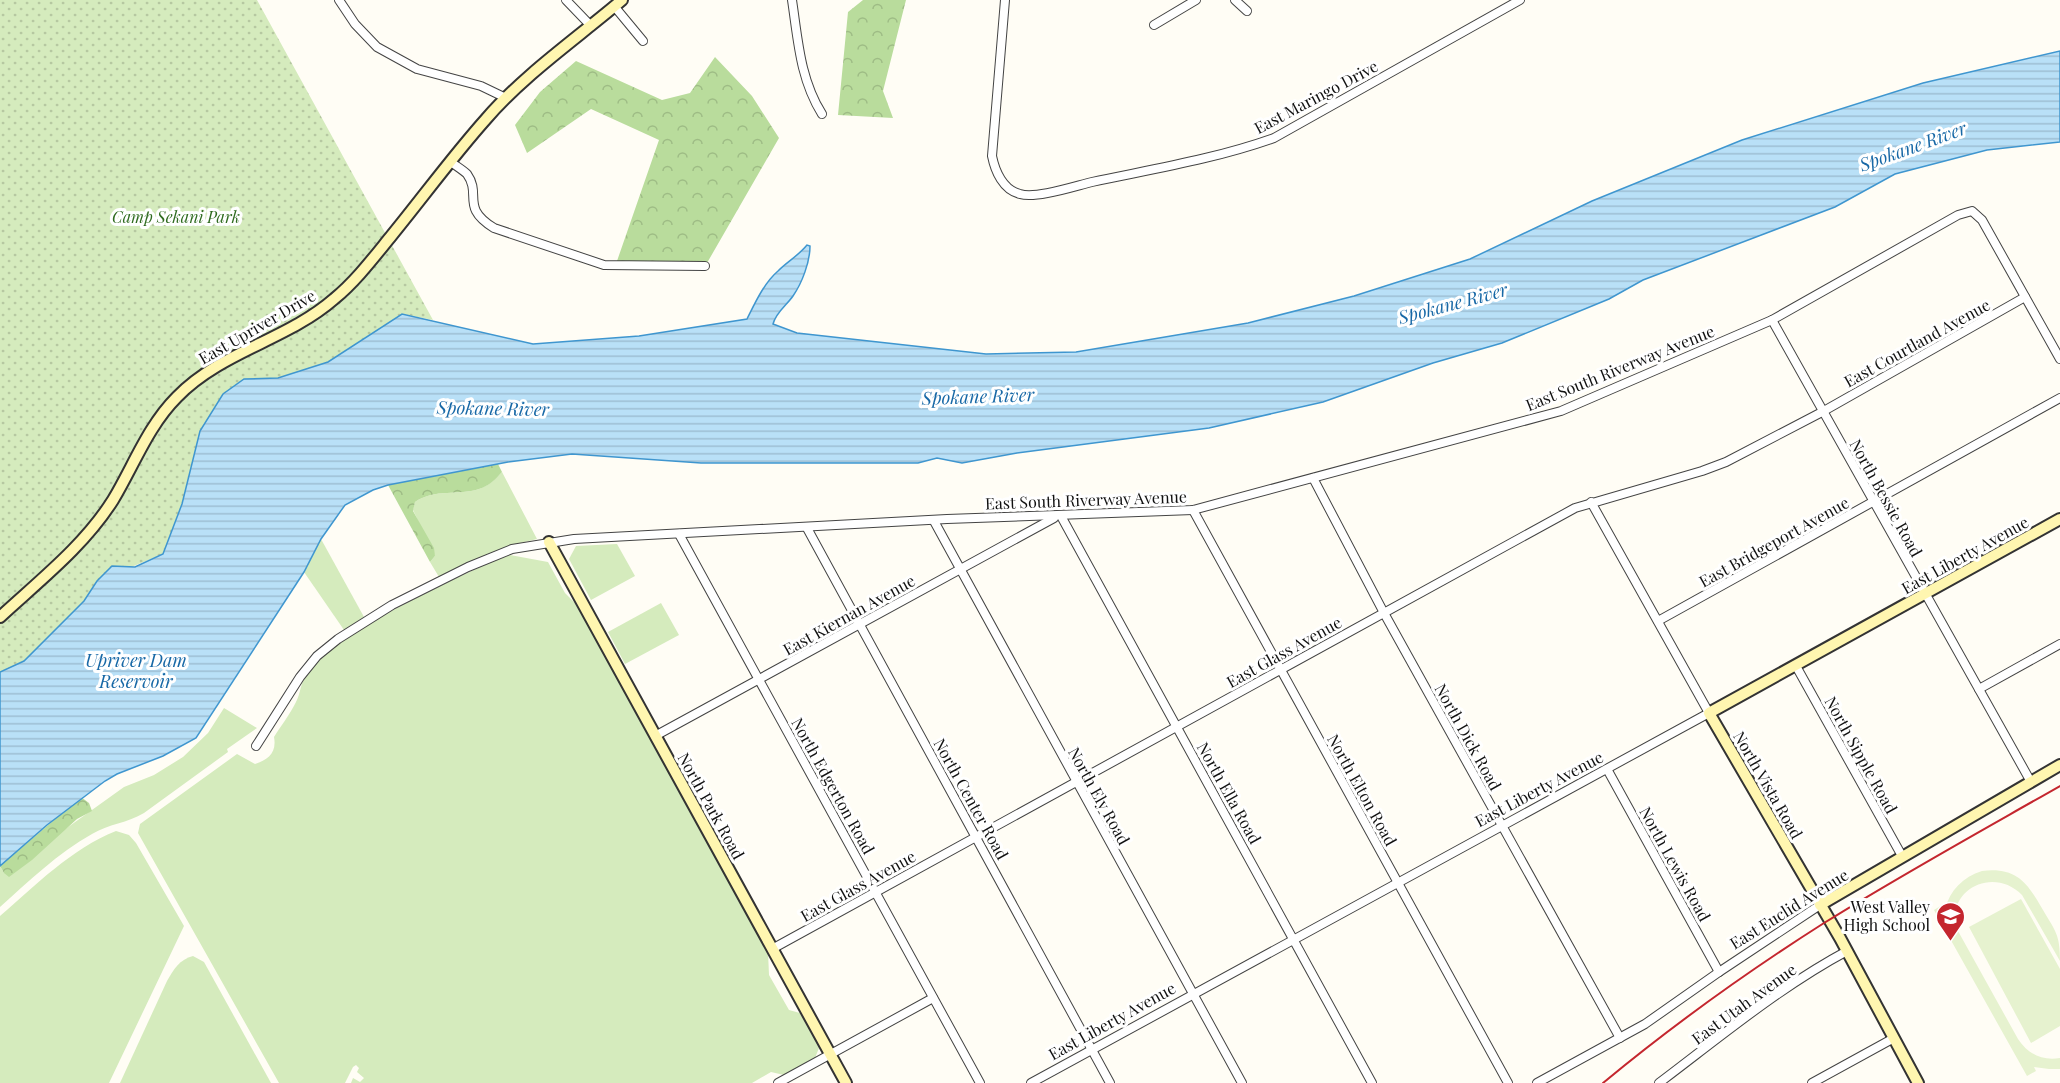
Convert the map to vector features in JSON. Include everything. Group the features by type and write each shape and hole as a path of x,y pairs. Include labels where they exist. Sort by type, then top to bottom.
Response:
{"street":[{"path":"339,0 355,24 377,47 417,69 481,86 506,98"},
{"path":"566,0 591,26"},
{"path":"792,0 801,62 811,96 822,114"},
{"name":"East Maringo Drive","path":"1005,0 992,156 995,171 1005,185 1020,195 1040,194 1241,150 1274,138 1520,0"},
{"path":"1154,25 1196,0"},
{"path":"1235,0 1247,11"},
{"path":"618,3 643,41"},
{"name":"East Upriver Drive","path":"0,617 80,543 112,500 158,420 177,397 202,375 308,319 335,299 376,255 506,98 618,3"},
{"path":"451,162 466,174 471,186 473,208 482,220 494,228 604,265 705,267"},
{"name":"East South Riverway Avenue","path":"256,746 300,678 317,656 338,639 392,605 468,567 512,549 573,539 1193,510 1560,411 1772,320 1958,215 1971,211 1982,220 2025,297"},
{"path":"2025,297 2060,359"},
{"name":"East Courtland Avenue","path":"1822,412 2025,297"},
{"name":"North Bessie Road","path":"1772,320 2031,782"},
{"name":"East Bridgeport Avenue","path":"1658,621 2060,398"},
{"name":"East Glass Avenue","path":"772,949 1575,508 1726,462 1822,412"},
{"name":"North Dick Road","path":"1312,478 1384,613 1620,1038"},
{"name":"North Vista Road","path":"1591,502 1709,713 1847,951 1918,1083"},
{"name":"North Elton Road","path":"1193,510 1508,1083"},
{"name":"East Kiernan Avenue","path":"655,736 1059,516"},
{"name":"North Ella Road","path":"1059,516 1177,726 1372,1083"},
{"name":"East Liberty Avenue","path":"1031,1083 1796,666 2060,519"},
{"name":"North Ely Road","path":"934,521 1242,1083"},
{"name":"North Center Road","path":"807,528 1110,1083"},
{"name":"North Edgerton Road","path":"679,534 980,1083"},
{"name":"North Park Road","path":"549,542 846,1083"},
{"path":"1979,689 2060,644"},
{"name":"North Sipple Road","path":"1796,666 1902,856"},
{"name":"East Euclid Avenue","path":"1537,1083 1658,1015 1820,905 2060,765"},
{"name":"North Lewis Road","path":"1607,769 1719,972"},
{"name":"East Utah Avenue","path":"1659,1083 1805,976 1847,951"},
{"path":"778,1083 933,998"},
{"path":"1812,1083 1894,1038"}],"green space":[{"name":"Camp Sekani Park","path":"0,0 257,0 433,320 402,314 328,362 278,378 244,379 182,504 163,554 97,581 84,601 24,661 0,672"},
{"path":"863,0 906,0 883,91 893,118 838,115 848,12"},
{"path":"715,57 752,96 779,138 707,263 617,261 659,140 591,109 527,153 515,125 540,92 576,61 662,100 690,93"},
{"path":"498,464 502,472 483,488 431,495 415,502 413,511 434,548 435,556 430,562 388,485"},
{"path":"502,472 537,539 508,546 439,577 430,562 435,556 413,510 415,502 431,495 479,489 492,482"},
{"path":"321,539 364,617 344,630 304,572"},
{"path":"617,544 635,576 591,600 569,559 576,546"},
{"path":"510,555 548,562 565,593 581,609 768,952 769,975 789,1010 800,1013 818,1042 819,1048 815,1058 784,1075 771,1072 752,1083 351,1083 353,1078 360,1082 364,1078 357,1072 359,1068 356,1065 345,1083 279,1083 138,833 140,824 237,754 255,764 268,758 273,752 274,737 296,702 305,676 319,660 346,638 422,595"},
{"path":"661,603 679,635 625,664 608,632"},
{"path":"224,708 257,728 144,813 98,831 67,850 0,907 0,866 4,873 124,787 154,775 183,757 208,733"},
{"path":"81,797 89,803 92,811 77,819 32,860 9,877 4,873 0,866"},
{"path":"116,831 129,835 136,843 184,926 109,1083 0,1083 0,916 69,858"},
{"path":"1982,871 2004,871 2019,878 2032,892 2056,934 2060,961 2022,895 2010,886 1998,882 1974,887 1964,894 1958,904 1955,917 1958,931 2018,1039 2026,1049 2036,1055 2053,1059 2060,1058 2060,1069 2034,1067 2036,1071 2027,1076 1934,910 1942,905 1945,909 1958,885"},
{"path":"2021,899 2060,969 2060,1026 2031,1043 1969,927"},
{"path":"193,956 204,962 271,1083 120,1083 169,977 181,962"}],"water":[{"name":"Upriver Dam Reservoir","path":"2060,51 2060,142 1987,150 1895,174 1835,207 1643,280 1609,299 1502,343 1433,363 1323,402 1209,428 1017,453 962,463 937,458 918,463 701,463 572,454 508,462 388,485 373,490 345,505 321,539 304,572 196,738 163,756 105,781 47,825 0,866 0,672 24,661 84,601 97,581 112,566 135,567 163,554 182,504 200,431 223,394 244,379 278,378 328,362 402,314 533,344 639,336 747,319 768,281 807,245 810,246 810,252 802,279 773,324 797,333 986,354 1076,352 1248,323 1354,296 1470,259 1592,201 1742,140 1923,83"}],"railway":[{"path":"1603,1083 1683,1020 1824,923 2060,786"}],"place":[{"name":"West Valley High School","path":"1951,942"}],"water label":[{"name":"Spokane River","path":"1913,147"},
{"name":"Spokane River","path":"1453,304"},
{"name":"Spokane River","path":"978,397"},
{"name":"Spokane River","path":"493,409"}]}
